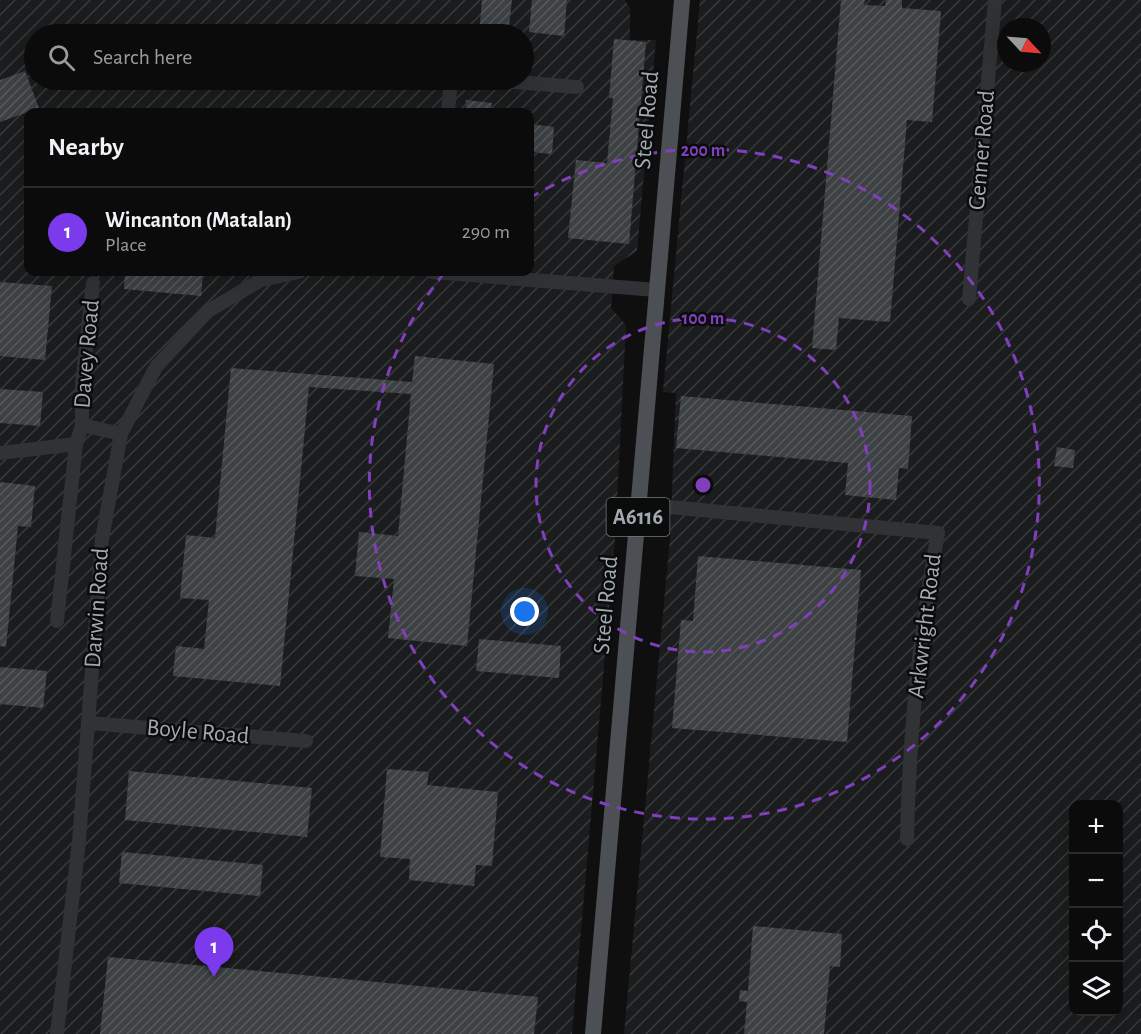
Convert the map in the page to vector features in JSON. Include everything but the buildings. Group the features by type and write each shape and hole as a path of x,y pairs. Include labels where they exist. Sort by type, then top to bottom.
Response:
{"main road":[{"name":"Steel Road","path":"593,1034 682,0"}],"street":[{"name":"Genner Road","path":"969,299 995,0"},
{"path":"534,84 577,87"},
{"path":"448,108 450,90"},
{"name":"Darwin Road","path":"57,1034 79,841 103,530 121,434 156,367 208,311 261,280 280,276"},
{"path":"483,276 656,290"},
{"name":"Davey Road","path":"57,621 76,444 82,425 82,385 93,284"},
{"name":"Davey Road","path":"82,425 121,434"},
{"path":"0,453 76,444"},
{"name":"Arkwright Road","path":"639,504 938,533 924,606 909,775 907,839"},
{"name":"Boyle Road","path":"89,723 306,741"}],"shaded area":[{"path":"0,0 625,0 630,8 630,40 656,40 637,251 614,266 611,308 626,325 615,539 572,1034 0,1034"},
{"path":"700,0 1141,0 1141,1034 624,1034 670,538 676,393 663,392"}],"place":[{"name":"Wincanton (Matalan)","path":"214,977"}]}
